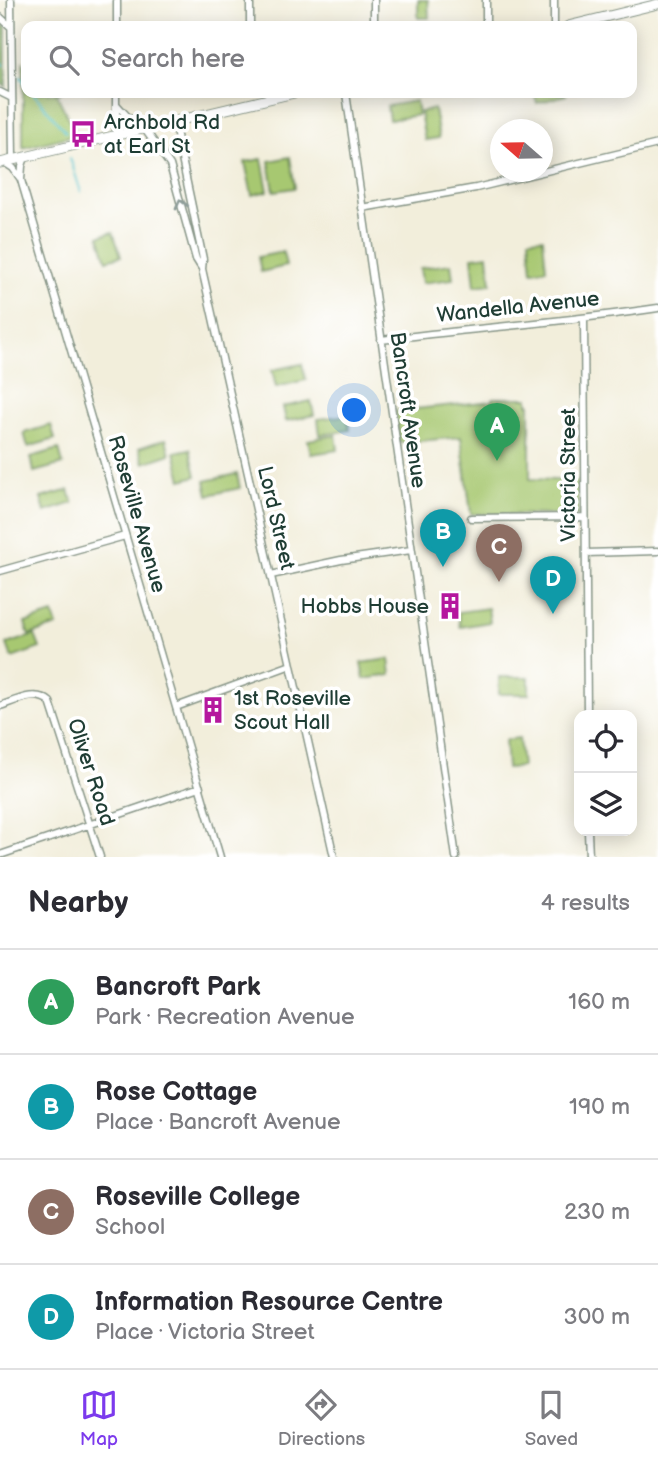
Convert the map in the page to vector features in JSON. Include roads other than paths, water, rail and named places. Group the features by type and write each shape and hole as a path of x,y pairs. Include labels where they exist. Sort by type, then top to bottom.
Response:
{"main road":[{"path":"588,21 658,4"},
{"path":"6,161 174,121 250,98"}],"street":[{"path":"6,161 12,98 12,0"},
{"path":"117,0 117,21"},
{"path":"250,0 250,21"},
{"path":"374,0 374,21"},
{"path":"486,0 486,21"},
{"path":"554,0 554,21"},
{"path":"0,17 11,27"},
{"path":"0,92 12,98"},
{"path":"116,98 116,135"},
{"name":"Bancroft Avenue","path":"346,98 456,857"},
{"name":"Lord Street","path":"116,104 141,129 170,165 196,260 202,269"},
{"name":"Lord Street","path":"174,121 203,259 202,269 334,857"},
{"path":"362,208 476,188 658,144"},
{"name":"Roseville Avenue","path":"21,180 25,156"},
{"name":"Roseville Avenue","path":"6,161 21,180 220,857"},
{"name":"Wandella Avenue","path":"381,340 584,319 658,308"},
{"name":"Victoria Street","path":"584,319 587,710"},
{"path":"471,518 585,517"},
{"path":"0,571 125,536"},
{"path":"271,575 411,550"},
{"path":"586,553 658,551"},
{"path":"176,708 291,665"},
{"name":"Oliver Road","path":"0,706 33,695 46,698 52,709 100,857"},
{"path":"0,855 200,788"},
{"path":"589,836 589,857"}],"waterway":[{"path":"0,62 3,65"},
{"path":"37,98 66,132"},
{"path":"70,158 81,192"}],"place":[{"name":"Archbold Rd at Earl St","path":"83,134"},
{"name":"Bancroft Park","path":"497,461"},
{"name":"Rose Cottage","path":"443,567"},
{"name":"Roseville College","path":"499,582"},
{"name":"Hobbs House","path":"450,606"},
{"name":"Information Resource Centre","path":"553,614"},
{"name":"1st Roseville Scout Hall","path":"213,710"}]}
